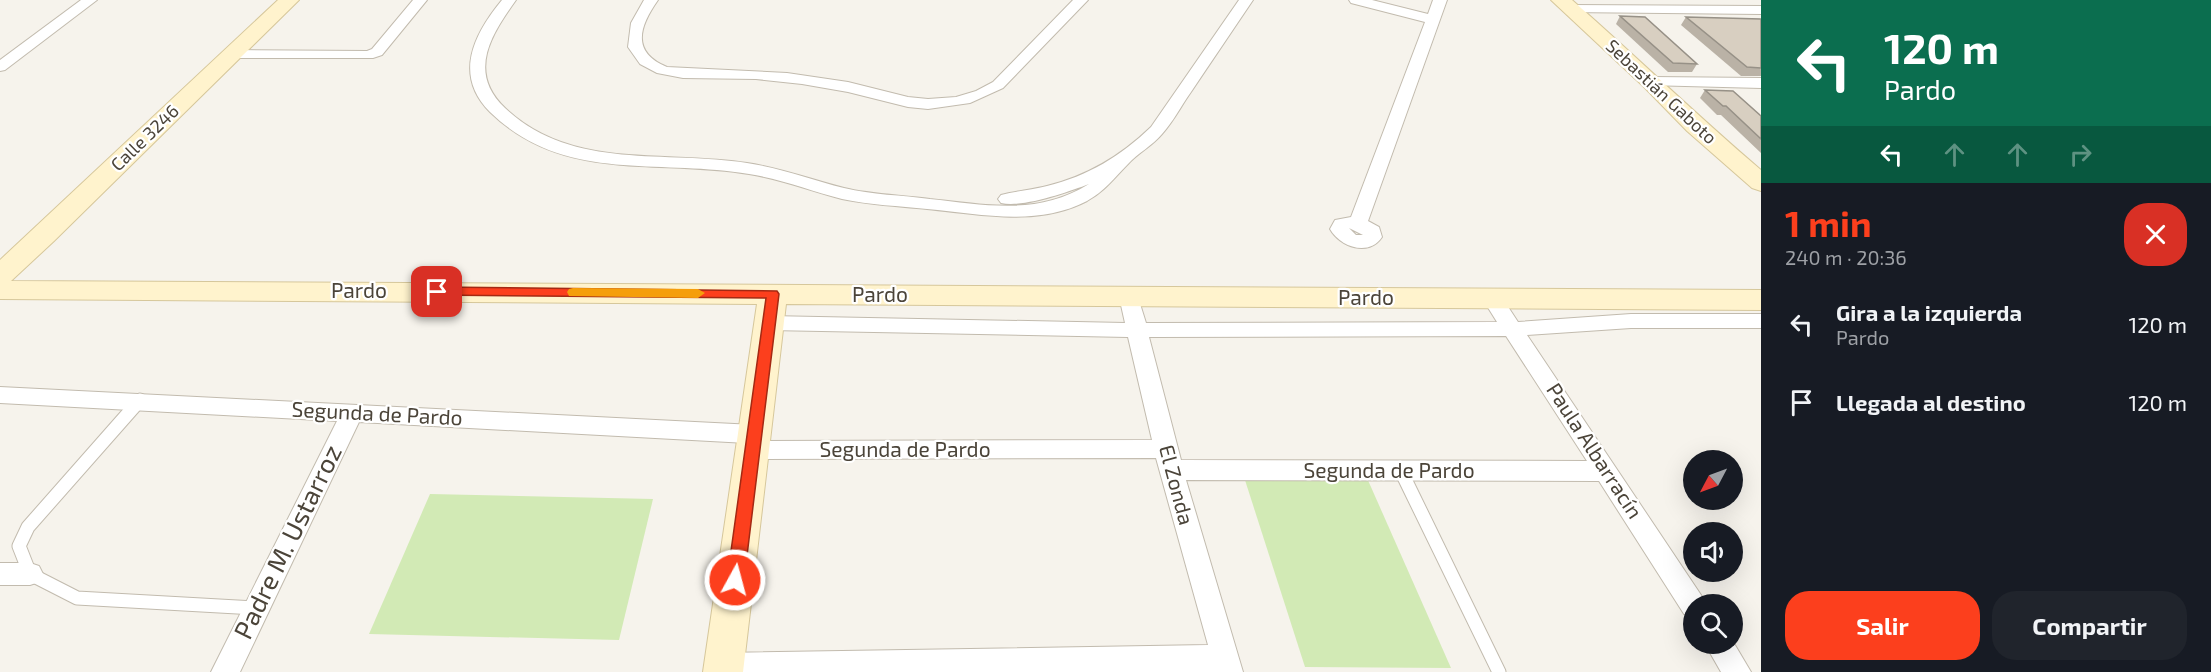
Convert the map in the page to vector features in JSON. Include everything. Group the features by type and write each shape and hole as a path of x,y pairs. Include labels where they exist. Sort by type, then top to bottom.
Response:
{"main road":[{"name":"Calle 3246","path":"0,275 45,235 289,0"},
{"name":"Sebastián Gaboto","path":"1566,4 1652,82 1695,126 1758,179"},
{"name":"Pardo","path":"0,290 771,308 1129,296 1761,300"},
{"path":"724,669 771,308"}],"street":[{"path":"0,66 90,0"},
{"path":"233,54 368,55 377,52 420,0"},
{"path":"509,0 484,37 478,53 478,79 482,93 498,112 528,135 551,145 603,159 745,168 791,177 864,198 992,213 1042,201 1084,195 1100,185 1120,163 1157,130 1246,0"},
{"path":"651,0 637,23 634,42 639,55 653,67 687,74 740,74 807,81 926,104 965,101 987,93 998,85 1081,0"},
{"path":"1356,0 1433,20"},
{"path":"1358,223 1440,0"},
{"path":"1566,4 1761,10"},
{"path":"1652,82 1761,83"},
{"name":"El Zonda","path":"1129,296 1169,460 1228,665"},
{"name":"Paula Albarracín","path":"1492,298 1515,329 1687,594"},
{"name":"Pardo","path":"771,308 1139,330 1515,329 1631,321 1761,321"},
{"name":"Segunda de Pardo","path":"0,395 352,412 753,442 1401,471 1606,471"},
{"name":"Padre M. Ustarroz","path":"225,672 352,412"},
{"path":"0,574 30,574"},
{"path":"1725,654 1737,672"},
{"path":"724,669 1228,665"}],"lane":[{"path":"140,400 28,526 19,546 30,574 77,598 255,608"},
{"path":"1401,471 1499,672"}],"green space":[{"path":"1244,477 1367,478 1451,668 1305,667"},
{"path":"430,494 653,499 619,640 369,634"}],"building":[{"path":"1620,16 1645,17 1697,64 1673,63"},
{"path":"1686,17 1761,19 1761,68 1747,67"},
{"path":"1705,90 1733,91 1761,116 1761,139 1726,106 1723,106"}],"slow traffic":[{"path":"573,292 698,293"}],"route":[{"path":"437,292 773,294 735,580"}]}
